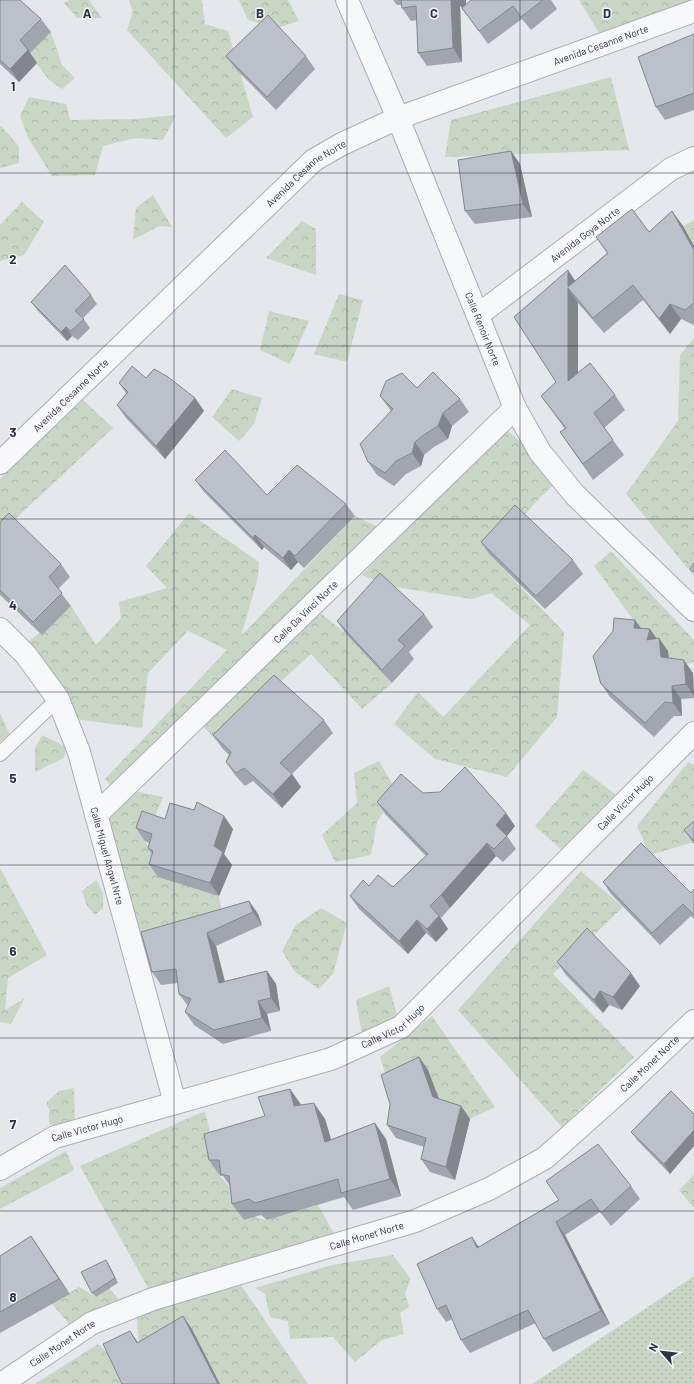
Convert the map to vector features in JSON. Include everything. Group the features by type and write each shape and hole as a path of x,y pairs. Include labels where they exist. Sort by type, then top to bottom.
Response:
{"street":[{"name":"Calle Renoir Norte","path":"347,0 398,118 515,408 540,452 575,495 694,610"},
{"name":"Avenida Cesanne Norte","path":"0,463 314,160 342,144 398,118 694,11"},
{"name":"Avenida Goya Norte","path":"478,315 671,169 694,158"},
{"name":"Calle Da Vinci Norte","path":"96,815 515,408"},
{"name":"Calle Miguel Angwl Nrte","path":"0,629 26,655 58,699 79,752 175,1103"},
{"name":"Calle Victor Hugo","path":"0,1169 55,1137 331,1059 401,1027 694,733"},
{"name":"Calle Monet Norte","path":"1,1384 92,1323 99,1320 153,1299 415,1221 489,1189 545,1158 629,1083 694,1021"}],"lane":[{"path":"0,754 58,699"}],"green space":[{"path":"69,0 89,0 102,18 77,18 64,3"},
{"path":"129,0 202,0 205,24 228,31 253,117 226,138 127,30 133,12"},
{"path":"239,0 288,0 299,21 277,28 248,20"},
{"path":"579,0 692,0 605,43"},
{"path":"51,32 62,65 75,78 62,89 48,79 29,53"},
{"path":"611,77 629,150 445,157 451,120"},
{"path":"29,97 66,104 70,120 136,119 176,115 163,140 135,138 103,146 95,175 52,176 28,138 20,116"},
{"path":"0,126 19,146 19,163 0,168"},
{"path":"153,195 172,227 159,226 133,240 136,208"},
{"path":"22,202 44,222 24,255 0,261 0,225"},
{"path":"694,220 694,246 683,226"},
{"path":"302,221 316,229 316,275 266,258"},
{"path":"339,294 363,300 347,362 314,354"},
{"path":"269,311 309,321 290,364 260,350"},
{"path":"694,338 694,576 626,494 678,421 680,355"},
{"path":"232,389 262,398 254,424 239,441 212,417"},
{"path":"83,400 113,428 0,533 0,479"},
{"path":"502,426 561,477 535,503 490,555 564,632 557,717 507,777 435,759 394,724 418,692 443,717 530,625 491,593 472,599 389,586 362,575"},
{"path":"189,513 259,562 258,577 241,636 355,516 380,528 117,792 105,779 227,650 188,631 148,673 142,728 75,719 20,649 71,606 96,645 121,618 119,602 167,588 146,566"},
{"path":"611,551 694,640 694,662 670,670 594,566"},
{"path":"317,610 346,634 392,683 362,709 311,654 216,741 198,720"},
{"path":"0,713 10,735 0,742"},
{"path":"42,735 66,747 64,758 35,772 35,748"},
{"path":"379,761 397,792 377,822 371,855 335,862 322,835 357,803 354,773"},
{"path":"688,762 694,765 694,842 650,855 637,826"},
{"path":"583,770 618,796 564,852 535,826"},
{"path":"125,789 163,797 145,841 157,861 219,896 224,924 150,946 135,922 106,824"},
{"path":"0,868 47,955 8,978 5,1010 25,998 11,1024 0,1022"},
{"path":"581,871 623,907 553,974 634,1057 562,1127 458,1010"},
{"path":"96,880 103,893 103,908 95,915 87,906 82,891"},
{"path":"321,908 347,923 333,974 319,989 295,972 282,951 296,925"},
{"path":"389,986 399,1023 362,1034 356,1000"},
{"path":"432,1016 495,1107 470,1119 390,1088 380,1057"},
{"path":"74,1088 75,1123 59,1128 49,1123 49,1109 46,1103 59,1091"},
{"path":"205,1111 220,1176 233,1191 244,1220 254,1217 267,1220 318,1205 336,1237 152,1295 80,1166"},
{"path":"66,1151 74,1170 0,1209 0,1188"},
{"path":"694,1175 694,1208 679,1190"},
{"path":"393,1255 411,1279 405,1293 409,1307 400,1313 404,1334 382,1340 355,1362 333,1337 290,1339 288,1321 270,1317 265,1294 255,1288 332,1265"},
{"path":"694,1276 694,1384 531,1384 534,1383"},
{"path":"239,1283 308,1384 220,1384 192,1330 139,1344 136,1309"},
{"path":"79,1287 96,1297 109,1288 121,1302 69,1324 52,1304"},
{"path":"98,1344 112,1357 125,1384 35,1384"}],"building":[{"path":"0,0 20,0 41,19 20,40 28,50 10,69 0,60"},
{"path":"401,0 451,0 453,48 418,53 416,6 402,8"},
{"path":"471,0 543,0 521,17 513,6 479,31 462,8"},
{"path":"268,15 306,56 267,97 226,56"},
{"path":"694,34 694,93 656,107 638,57"},
{"path":"511,151 523,204 465,211 458,160"},
{"path":"632,209 649,232 672,211 694,250 694,303 685,310 670,304 659,319 633,285 593,318 568,288 568,381 590,363 615,395 594,413 613,440 583,464 560,432 566,428 541,396 556,382 514,317 568,270 568,287 608,253 596,237"},
{"path":"65,265 91,295 75,311 84,319 71,331 66,327 61,332 31,302"},
{"path":"132,366 146,378 154,369 168,377 195,398 156,446 117,405 128,392 119,383"},
{"path":"433,372 460,399 443,413 438,426 415,442 412,453 396,461 385,473 368,462 360,444 393,409 380,396 386,381 402,373 417,388"},
{"path":"225,450 267,495 297,465 346,504 295,556 289,550 283,558 255,535 253,538 195,480"},
{"path":"515,505 573,560 536,596 481,542"},
{"path":"9,513 61,564 49,577 62,593 33,622 0,590 0,522"},
{"path":"694,563 694,572 690,569"},
{"path":"380,573 424,614 398,640 405,646 382,670 337,621"},
{"path":"614,618 635,620 634,628 650,629 647,640 659,638 661,657 684,660 686,684 672,686 673,703 665,702 645,723 601,684 593,656 613,631"},
{"path":"274,675 324,720 280,763 292,774 273,794 244,768 236,773 226,762 231,752 213,735"},
{"path":"465,767 506,813 496,825 507,836 494,849 487,843 430,906 439,916 427,929 417,920 399,941 350,896 363,880 369,886 378,875 393,887 428,854 377,802 401,774 423,793 440,792"},
{"path":"197,802 224,816 214,846 223,852 210,883 149,864 153,851 148,848 152,834 136,828 142,811 165,819 170,803 194,810"},
{"path":"694,821 694,841 684,830"},
{"path":"641,843 691,893 694,889 694,915 683,904 652,933 603,882"},
{"path":"249,901 253,912 207,933 219,983 267,971 271,998 258,1001 262,1018 214,1030 185,1012 191,999 179,994 176,969 152,972 141,932"},
{"path":"587,928 631,973 613,997 600,991 594,1000 557,962"},
{"path":"419,1057 433,1097 461,1106 446,1167 421,1159 426,1138 387,1125 390,1104 381,1075"},
{"path":"290,1089 294,1106 314,1103 325,1142 375,1123 390,1179 341,1193 338,1179 255,1203 249,1199 232,1204 229,1176 221,1174 219,1160 209,1160 204,1134 265,1116 258,1097"},
{"path":"671,1091 694,1114 694,1130 664,1164 631,1132"},
{"path":"598,1144 631,1186 601,1213 591,1199 556,1222 601,1311 544,1339 528,1310 461,1340 446,1305 437,1309 417,1264 472,1237 477,1248 559,1200 546,1181"},
{"path":"31,1236 59,1279 0,1312 0,1256"},
{"path":"106,1260 115,1278 92,1293 81,1272"},
{"path":"183,1316 218,1384 122,1384 103,1344 130,1331 137,1343"}]}
